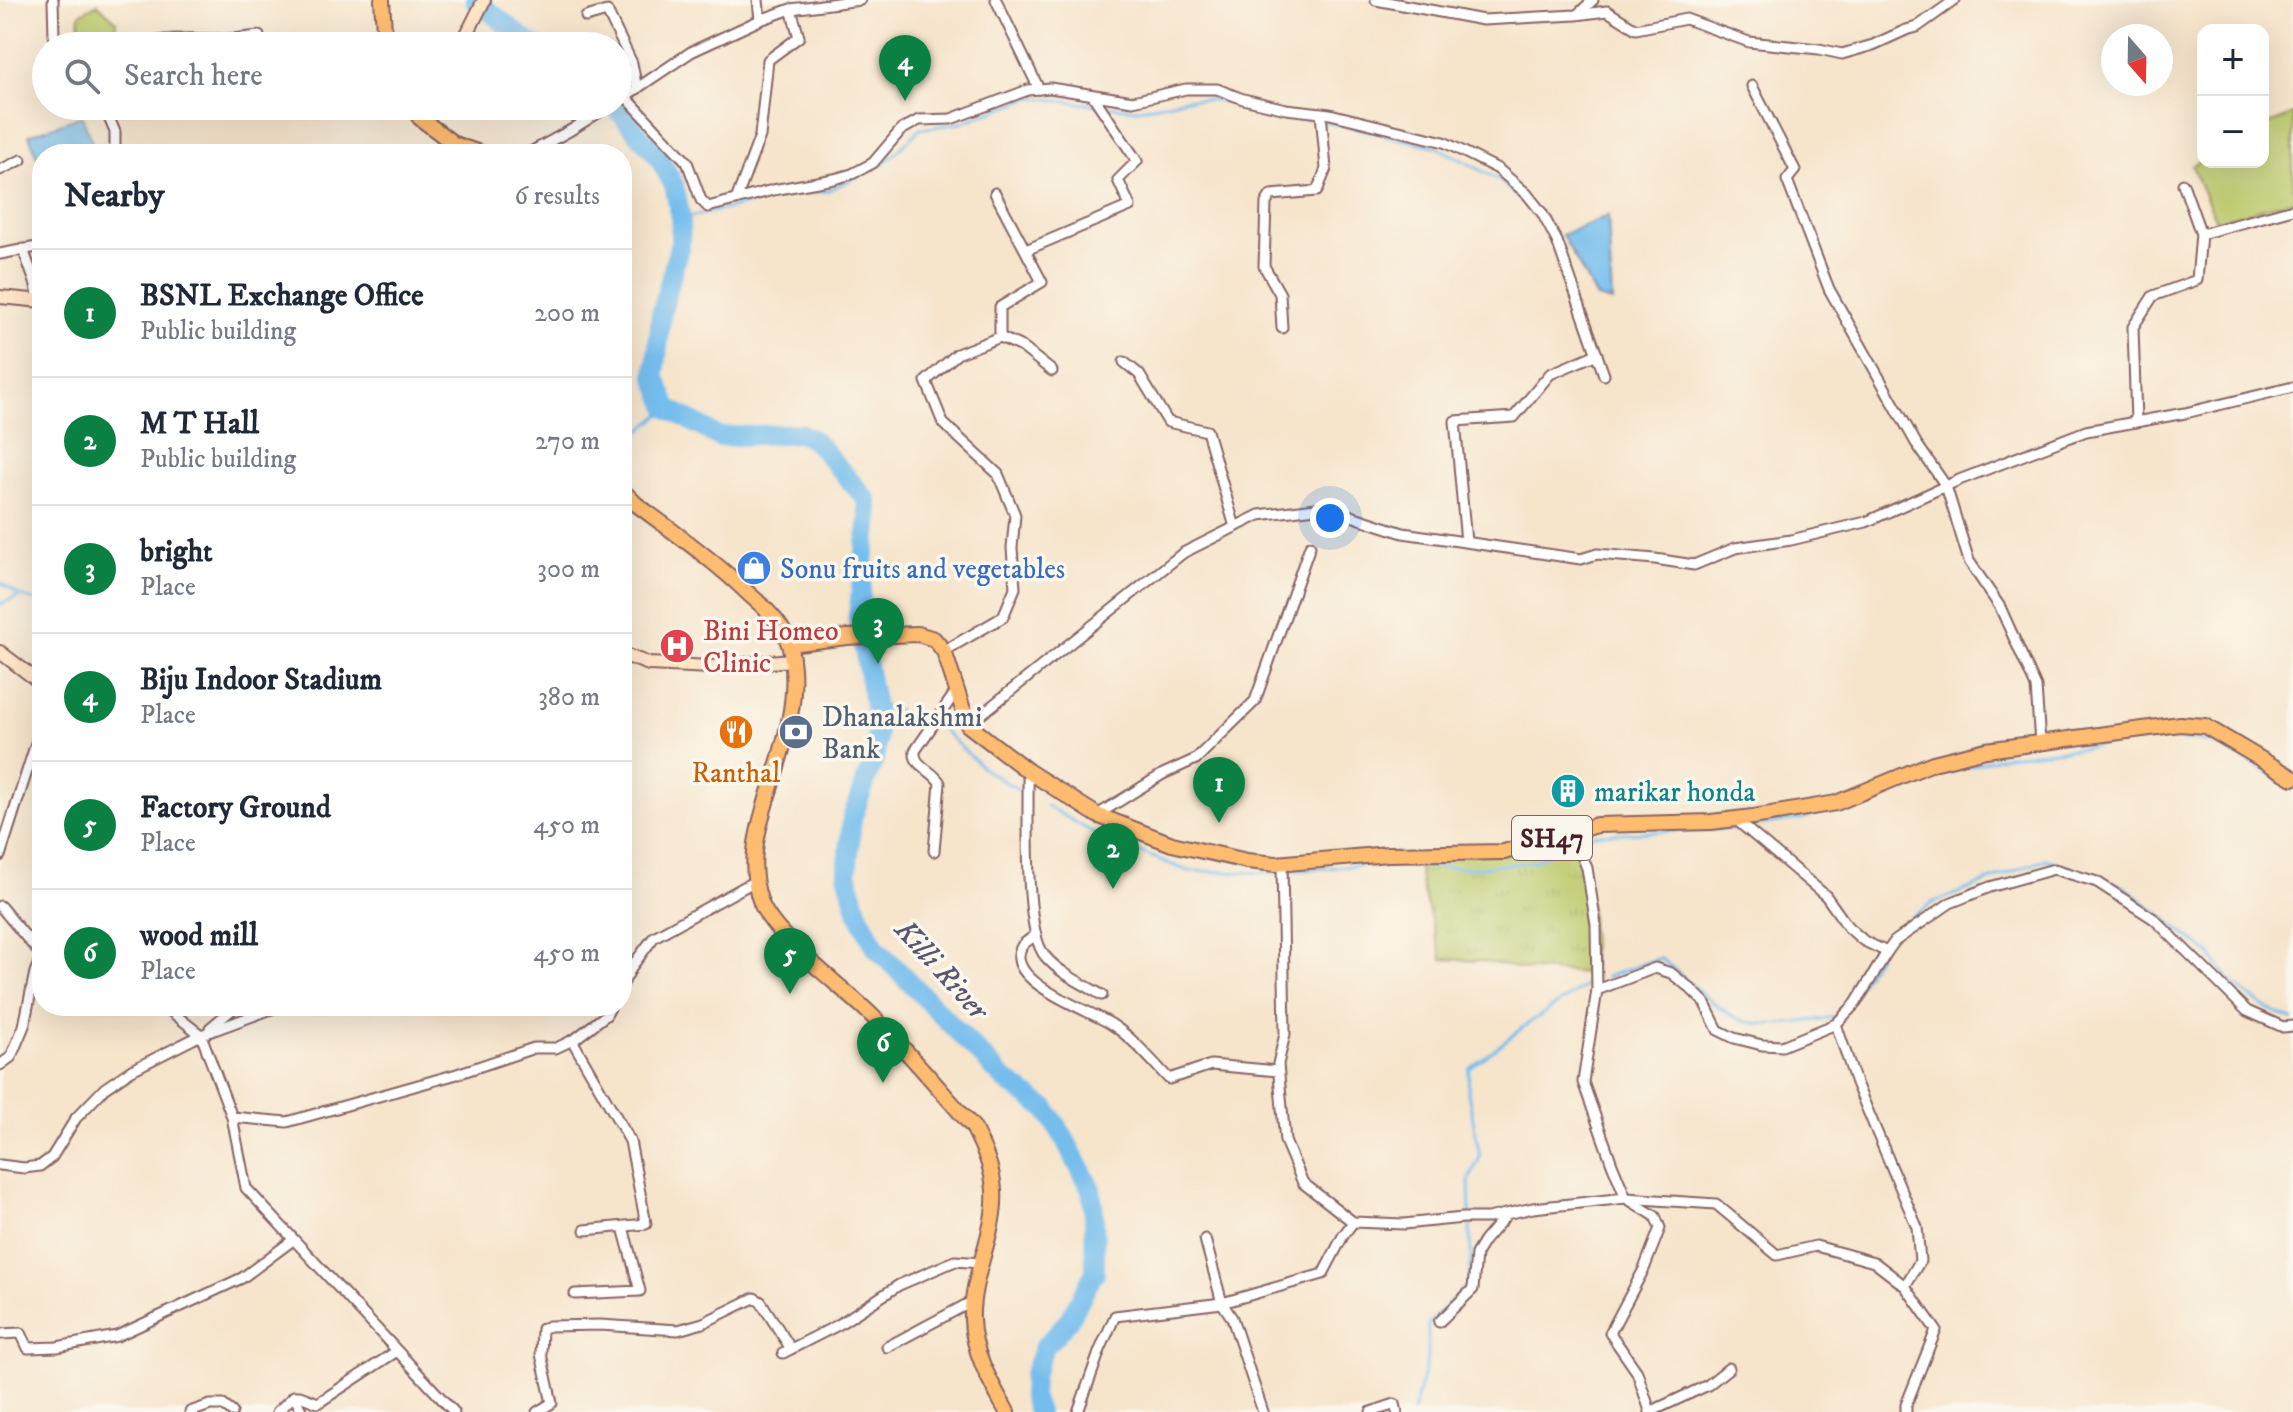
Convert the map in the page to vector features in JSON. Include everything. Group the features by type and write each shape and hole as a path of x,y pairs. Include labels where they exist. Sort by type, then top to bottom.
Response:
{"main road":[{"path":"382,0 384,32"},
{"path":"468,32 484,0"},
{"path":"429,120 454,144"},
{"path":"0,297 32,300"},
{"path":"632,500 732,577 782,629 789,644 794,688 790,715 756,835 753,858 761,905 775,927 869,1012 973,1127 984,1148 995,1193 973,1301 972,1321 976,1345 988,1377 1007,1412"},
{"path":"789,644 847,637 918,634 934,639 944,651 968,725"},
{"path":"0,652 32,676"},
{"path":"632,658 649,664 711,667 792,660"},
{"name":"SH47","path":"968,725 1028,771 1097,815 1172,844 1247,861 1282,863 1388,854 1504,852 1597,825 1735,819 1836,803 1933,763 1986,750 2180,724 2205,726 2293,778"}],"street":[{"path":"53,0 54,32"},
{"path":"758,0 760,20"},
{"path":"632,92 691,52 760,20 791,9 860,0"},
{"path":"996,0 1039,89"},
{"path":"1376,0 1483,20 1607,11 1636,29 1686,19 1749,42 1842,54 1917,27 1955,0"},
{"path":"1576,15 1593,0"},
{"path":"736,200 760,136 768,60 799,37 791,9"},
{"path":"586,17 607,11 617,32"},
{"path":"632,63 637,89"},
{"path":"1752,86 1795,170 1787,180 1829,289 1916,443 1946,486 1969,561 2000,607 2036,687 2040,743"},
{"path":"632,110 687,162 701,200 708,207 852,174 873,163 901,130 919,120 951,119 1028,90 1050,88 1133,101 1186,89 1217,89 1243,99 1321,113 1444,142 1498,169 1527,194 1542,213 1557,241 1604,375"},
{"path":"1026,250 1130,206 1118,180 1137,161 1093,96"},
{"path":"1282,328 1280,294 1264,266 1266,203 1271,195 1317,191 1326,169 1321,113"},
{"path":"110,120 115,132 115,144"},
{"path":"545,144 586,120"},
{"path":"0,170 21,160"},
{"path":"2136,422 2133,327 2153,296 2197,280 2201,234 2183,184"},
{"path":"995,193 1042,282 1000,307 1000,337"},
{"path":"2201,234 2293,209"},
{"path":"0,254 32,248"},
{"path":"23,249 32,274"},
{"path":"944,651 1003,617 1015,588 1012,548 1015,515 998,474 943,423 926,381 957,354 1000,337 1022,347 1052,371"},
{"path":"1466,542 1455,421 1514,417 1550,374 1597,354"},
{"path":"1124,362 1139,374 1168,422 1207,431 1235,527"},
{"path":"968,725 1183,553 1259,515 1324,507 1403,533 1581,559 1597,554 1694,565 1735,548 1791,540 1866,522 1946,486 2086,431 2185,413 2293,387"},
{"path":"1097,815 1163,774 1196,759 1255,701 1310,546"},
{"path":"934,851 940,783 937,776 917,762 914,756 957,690"},
{"path":"0,856 32,755"},
{"path":"1028,771 1030,899 1036,935 1043,954 1054,966 1102,995"},
{"path":"1735,819 1826,896 1848,927 1864,941 1887,952"},
{"path":"1572,831 1587,868 1596,925 1597,990 1583,1082 1626,1198 1655,1216 1660,1228 1644,1269 1610,1333 1637,1372 1650,1412 1708,1385 1729,1368"},
{"path":"1282,863 1285,1034 1278,1071 1285,1141 1303,1183 1353,1222 1404,1224 1488,1218 1533,1208 1626,1198 1716,1204 1777,1255 1816,1246 1874,1262 1905,1286 1936,1330 1906,1405 1906,1412"},
{"path":"1597,990 1655,968 1671,973 1704,1002 1718,1030 1734,1038 1782,1046 1836,1024 1856,1003 1895,941 1950,903 1990,887 2054,869 2097,882 2154,919 2247,1011 2283,1027 2293,1026"},
{"path":"632,967 654,937 755,881"},
{"path":"0,906 32,944"},
{"path":"1036,935 1023,945 1019,956 1019,964 1028,978 1111,1024 1138,1046 1169,1079 1211,1065 1278,1071"},
{"path":"0,1065 11,1057 24,1026 32,987"},
{"path":"177,1016 201,1035 232,1117 246,1188 454,1412"},
{"path":"201,1035 224,1016"},
{"path":"0,1165 40,1166 52,1157 76,1118 105,1088 130,1071 201,1035 253,1016"},
{"path":"232,1117 287,1122 457,1074 534,1048 556,1048 605,1016"},
{"path":"1836,1024 1856,1083 1917,1227 1920,1261 1905,1286"},
{"path":"572,1040 630,1141 646,1224 585,1230"},
{"path":"1439,1322 1473,1289 1476,1254 1507,1214"},
{"path":"1078,1412 1115,1316 1222,1303 1323,1274 1353,1222"},
{"path":"575,1294 640,1291 623,1227"},
{"path":"1205,1239 1222,1303 1232,1318 1263,1412"},
{"path":"0,1334 21,1333 28,1348 70,1345 117,1336 242,1278 293,1240"},
{"path":"537,1412 552,1403 541,1354 542,1329 549,1326 600,1325 678,1330 703,1323 754,1298 761,1302 787,1351 838,1325 899,1285 955,1261 981,1263"},
{"path":"887,1347 973,1301"},
{"path":"277,1412 294,1396 318,1403 397,1351"},
{"path":"294,1396 302,1412"},
{"path":"1371,1412 1395,1404 1397,1412"},
{"path":"190,1412 210,1405 223,1405 232,1412"}],"green space":[{"path":"98,4 116,21 115,32 78,32 80,14"},
{"path":"2293,114 2293,200 2216,221 2192,166 2197,163 2197,168 2269,168 2269,124"},
{"path":"1575,830 1591,912 1592,973 1529,970 1480,961 1442,959 1417,859 1544,848"}],"water":[{"path":"71,120 84,120 93,144 32,144 29,135"},
{"path":"1608,216 1612,302 1597,298 1562,235"}],"waterway":[{"name":"Killi River","path":"475,0 516,32"},
{"path":"681,219 791,194 827,191 885,163 920,129 960,123 1032,97 1096,105"},
{"path":"1103,106 1138,109 1186,99 1216,100 1437,147 1499,180 1532,212"},
{"name":"Killi River","path":"626,120 657,155 674,185 681,219 680,243 661,315 655,376 668,408 719,437 800,433 815,441 867,500 869,517 858,617 878,724 875,756 852,818 847,873 858,913 876,948 1004,1079 1046,1109 1091,1189 1095,1272 1068,1321 1044,1347 1033,1376 1032,1397 1038,1412"},
{"path":"632,438 668,408"},
{"path":"0,582 20,596"},
{"path":"0,604 20,596 32,599"},
{"path":"874,702 926,721"},
{"path":"938,725 985,770 1026,794"},
{"path":"1883,791 2005,756 2085,748 2145,737 2209,742 2248,761 2293,789"},
{"path":"1047,806 1099,836 1188,871 1273,873 1372,864 1471,868 1533,862 1571,844"},
{"path":"1756,825 1802,819 1819,813"},
{"path":"1589,837 1595,834 1733,829"},
{"path":"1890,934 1932,903 2046,859 2125,887 2210,954 2230,981 2264,1007 2293,1020"},
{"path":"1843,1011 1879,954"},
{"path":"1606,977 1660,958 1708,999 1739,1019 1775,1024 1838,1016"},
{"path":"1413,1412 1428,1358 1428,1324 1468,1284 1471,1258 1469,1180 1480,1157 1468,1092 1469,1069 1526,1025 1588,984"}],"place":[{"name":"Biju Indoor Stadium","path":"905,101"},
{"name":"Sonu fruits and vegetables","path":"754,568"},
{"name":"Bini Homeo Clinic","path":"677,646"},
{"name":"bright","path":"878,664"},
{"name":"Ranthal","path":"736,732"},
{"name":"Dhanalakshmi Bank","path":"796,732"},
{"name":"marikar honda","path":"1568,791"},
{"name":"BSNL Exchange Office","path":"1219,823"},
{"name":"M T Hall","path":"1113,889"},
{"name":"Factory Ground","path":"790,994"},
{"name":"wood mill","path":"883,1083"}]}
